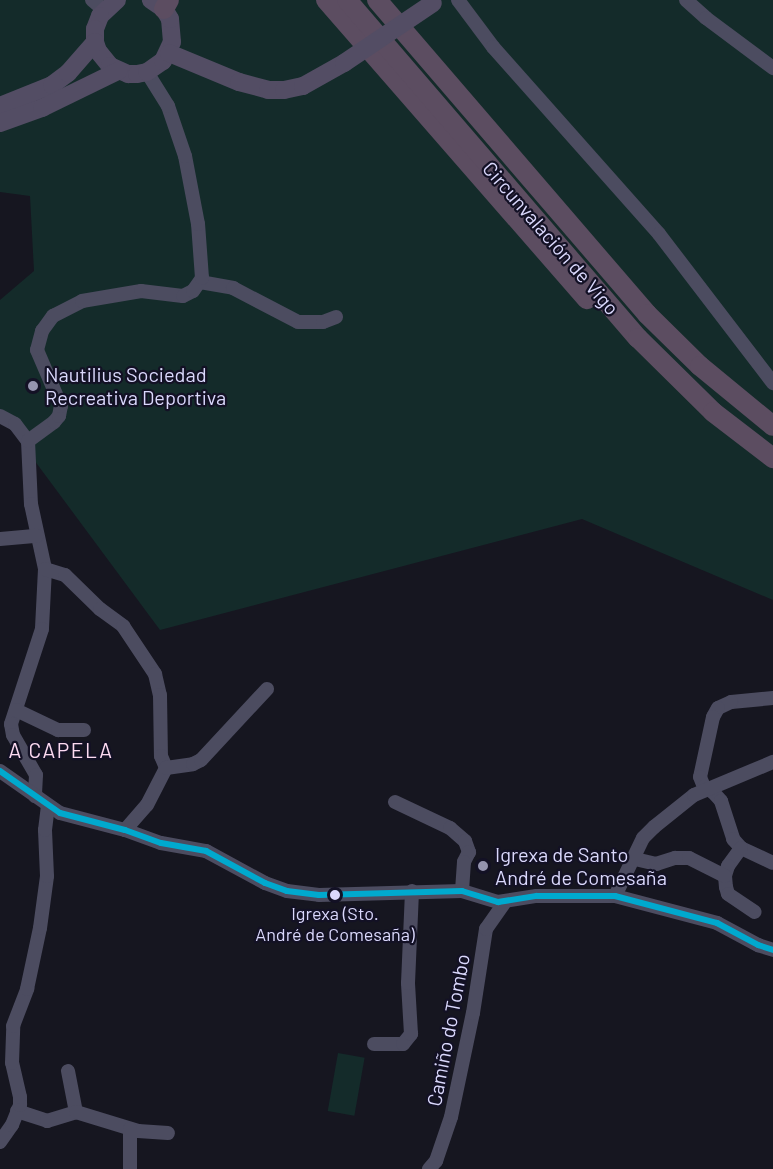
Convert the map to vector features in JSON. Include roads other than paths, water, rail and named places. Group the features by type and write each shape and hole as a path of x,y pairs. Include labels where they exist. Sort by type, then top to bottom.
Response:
{"highway":[{"path":"326,0 521,226 604,318 680,392 713,412"},
{"name":"Circunvalación de Vigo","path":"347,0 638,338 713,412 773,458"},
{"name":"Circunvalación de Vigo","path":"376,0 647,314 700,366 773,426"},
{"path":"392,0 464,87 479,119"}],"main road":[{"path":"169,53 238,82 268,90 284,90 303,86 344,63 435,1"},
{"path":"104,3 97,22 95,42 103,60 118,71 128,74 147,72 163,61 169,53 173,31 161,3"},
{"path":"0,106 52,85 68,73 95,42"},
{"path":"0,123 42,108 118,71"}],"street":[{"path":"458,0 493,47 659,234 773,383"},
{"path":"687,0 706,18 773,68"},
{"path":"28,441 54,422 59,416 61,406 39,359 38,350 42,331 53,316 82,301 141,291 183,296 193,291 200,282 203,269 198,224 185,156 168,106 147,72"},
{"path":"200,282 233,288 298,322 324,322 336,317"},
{"path":"0,416 15,424 28,441 31,504 45,569 42,628 11,730 36,775 35,796"},
{"path":"0,539 37,536"},
{"path":"45,569 59,571 73,581 100,609 123,626 159,683 161,756 166,768 147,805 125,830"},
{"path":"166,768 193,764 201,760 267,689"},
{"path":"773,698 731,702 722,705 715,712 700,777 701,784 721,801 733,839 741,848 773,863"},
{"path":"16,710 58,730 84,730"},
{"path":"615,896 647,833 694,795 773,762"},
{"path":"0,771 48,805 70,817 125,830 160,843 206,851 265,883 286,891 319,895 462,891 490,901 505,902 537,896 615,896 717,923 758,945 773,950"},
{"path":"394,802 450,828 465,841 469,852 464,862 462,891"},
{"path":"0,1142 17,1111 20,1097 6,1024 27,989 40,928 47,876 45,830 48,805"},
{"path":"741,848 725,876 728,894 755,912"},
{"path":"635,859 656,864 689,858 725,876"},
{"path":"375,1044 403,1044 411,1034 408,983 412,891"},
{"name":"Camiño do Tombo","path":"430,1168 445,1139 459,1086 486,929 505,902"},
{"path":"68,1071 76,1112"},
{"path":"17,1111 47,1121 76,1112 130,1129 168,1133"},
{"path":"130,1129 130,1169"}],"place":[{"name":"Nautilius Sociedad Recreativa Deportiva","path":"33,386"},
{"name":"Igrexa de Santo André de Comesaña","path":"483,866"},
{"name":"Igrexa (Sto. André de Comesaña)","path":"335,895"}],"district":[{"name":"A CAPELA","path":"61,750"}]}
